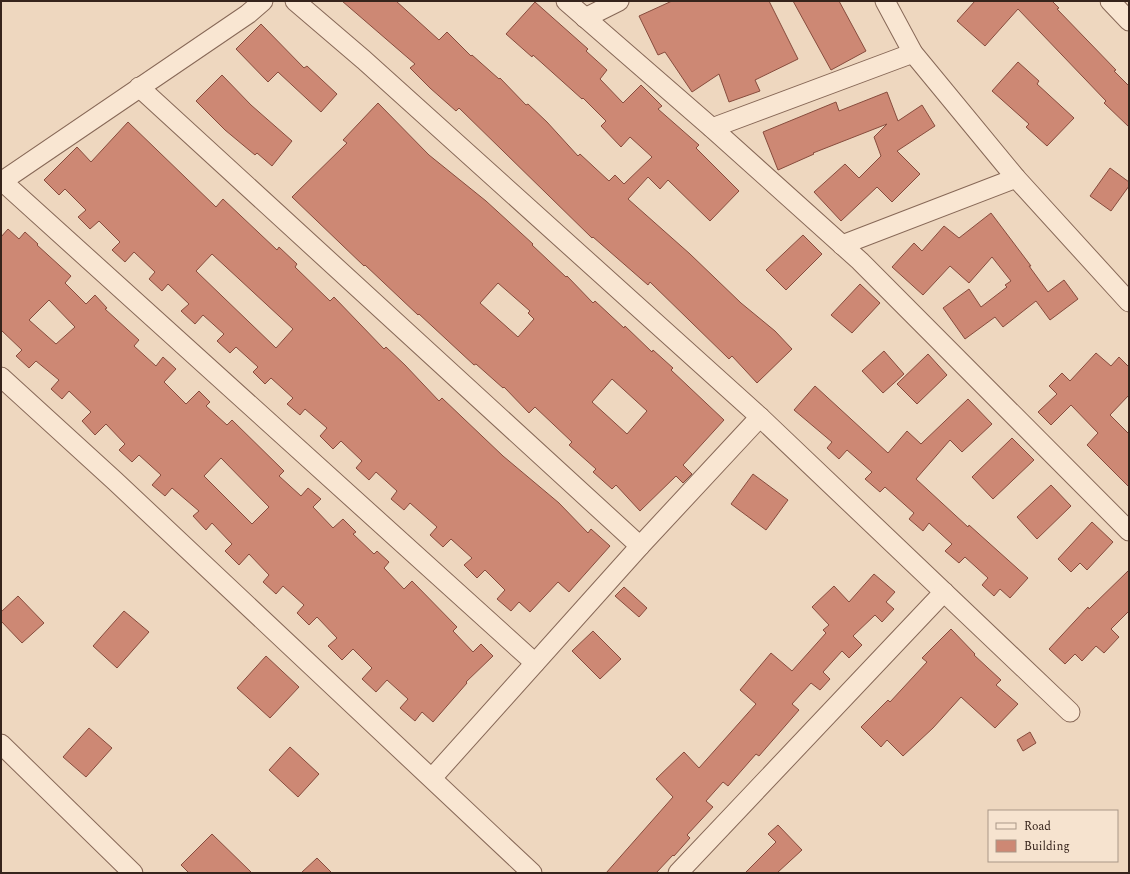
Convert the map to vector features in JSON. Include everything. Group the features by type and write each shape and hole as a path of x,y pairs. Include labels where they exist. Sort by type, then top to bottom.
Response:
{"street":[{"path":"263,1 248,14 1,182 535,663"},
{"path":"295,1 364,60 760,417 1070,712"},
{"path":"566,1 712,128 842,245 1129,531"},
{"path":"585,18 619,1"},
{"path":"885,1 913,53 1016,178 1129,302"},
{"path":"1110,1 1129,21"},
{"path":"712,128 913,53"},
{"path":"139,87 640,546"},
{"path":"842,245 1016,178"},
{"path":"1,378 432,778 532,873"},
{"path":"432,778 640,546 760,417"},
{"path":"678,873 944,592"},
{"path":"1,744 133,873"}],"building":[{"path":"342,1 396,1 439,40 447,32 471,56 472,55 499,79 500,78 526,105 528,104 547,122 578,156 580,154 609,181 615,175 624,184 652,157 630,137 621,147 601,126 606,121 583,98 582,99 533,55 532,57 506,34 535,2 588,49 586,51 607,70 600,79 623,103 641,85 662,106 658,109 699,145 696,148 739,191 710,221 668,180 660,189 648,177 628,199 690,254 741,303 775,331 792,349 757,383 732,356 729,359 650,282 648,285 593,237 592,238 459,108 456,111 430,88 410,68 415,64"},
{"path":"672,1 769,1 798,59 755,80 760,91 729,102 719,74 692,92 665,52 658,55 639,16"},
{"path":"793,1 839,1 866,51 831,70"},
{"path":"975,1 1052,1 1059,8 1057,9 1116,70 1114,71 1129,86 1129,127 1104,103 1106,101 1018,9 985,46 957,21"},
{"path":"261,24 304,68 307,66 337,94 321,112 278,72 268,82 236,49"},
{"path":"1018,62 1039,81 1037,84 1074,118 1047,146 1026,127 1029,124 992,91"},
{"path":"222,75 251,105 292,141 272,166 257,153 255,155 225,130 196,101"},
{"path":"887,92 898,121 922,105 935,126 897,151 920,174 892,202 877,187 841,221 814,192 845,164 859,178 881,156 874,137 887,124 813,153 814,154 778,170 763,132 836,102 839,111"},
{"path":"378,103 429,155 486,201 566,277 567,276 593,303 595,301 624,328 625,326 652,352 653,350 673,368 671,370 724,420 683,465 692,474 683,483 676,476 640,511 616,485 612,489 593,472 596,469 569,445 572,442 535,407 529,413 504,387 503,388 476,364 474,365 365,265 364,266 292,197 347,143 343,140","holes":["498,283 530,311 528,313 534,319 518,337 480,303","612,379 647,411 627,434 592,402"]},
{"path":"128,122 216,207 223,199 277,250 279,247 297,264 295,267 330,301 334,297 384,349 386,347 439,401 442,398 503,456 559,503 588,533 591,529 610,546 569,592 558,582 530,612 519,602 511,611 497,599 505,590 485,570 477,578 464,565 472,558 451,539 443,547 430,535 437,527 410,503 404,510 391,499 397,491 376,472 369,480 356,468 362,461 341,441 333,449 320,436 327,428 305,409 300,415 287,404 293,398 271,378 265,384 253,372 258,367 236,347 230,353 217,341 224,334 203,315 195,324 181,311 189,304 168,284 162,291 149,279 155,272 134,252 125,262 112,250 120,242 99,221 90,229 78,217 86,210 65,189 59,195 44,180 77,147 91,162","holes":["212,254 293,329 276,348 196,271"]},
{"path":"1110,168 1129,182 1129,186 1111,211 1090,196"},
{"path":"991,213 1031,266 1029,266 1048,292 1064,280 1078,299 1050,320 1036,301 1003,327 995,317 965,339 943,308 969,289 981,307 1007,287 1005,285 1011,281 992,257 969,283 950,266 923,295 892,267 914,243 922,251 944,226 959,238"},
{"path":"8,229 19,239 25,232 71,276 65,283 86,304 95,295 107,308 105,309 139,340 134,346 156,366 163,357 176,369 164,382 186,404 199,391 210,402 206,406 227,425 232,420 284,471 279,476 301,496 308,488 321,499 313,507 333,528 343,519 356,532 353,534 374,554 377,551 389,562 384,568 404,589 412,581 457,627 453,631 473,652 481,644 493,656 466,682 467,683 433,722 422,712 415,721 400,708 408,699 387,680 376,692 362,679 372,668 353,649 342,660 328,646 337,638 317,617 309,625 297,613 304,605 283,586 276,594 263,582 269,575 249,554 239,565 225,551 232,544 212,523 206,530 193,516 199,511 172,488 165,496 152,485 161,475 139,455 132,462 119,450 125,444 106,424 95,435 82,421 91,412 69,391 62,399 51,389 59,380 36,361 29,368 16,356 22,350 1,330 1,237","holes":["49,300 75,327 56,344 29,320","221,458 269,507 252,524 204,476"]},
{"path":"803,235 822,254 786,290 766,270"},
{"path":"860,284 880,303 852,333 831,315"},
{"path":"884,351 904,374 883,393 862,371"},
{"path":"1096,353 1111,366 1119,357 1129,367 1129,395 1110,415 1129,434 1129,487 1087,445 1098,433 1071,405 1051,425 1038,412 1057,394 1049,386 1062,373 1070,381"},
{"path":"928,354 947,375 917,404 897,384"},
{"path":"815,386 888,453 907,431 921,444 968,399 992,424 962,452 950,440 916,479 968,527 969,525 1028,578 1010,598 1000,589 994,596 982,585 988,578 965,557 959,563 945,551 952,544 929,523 923,531 909,519 914,513 885,487 880,492 865,479 872,472 847,450 839,459 827,448 832,442 794,410"},
{"path":"1012,438 1034,460 993,499 972,477"},
{"path":"753,474 788,500 766,530 731,504"},
{"path":"1051,485 1071,506 1037,539 1017,517"},
{"path":"1092,522 1113,542 1087,570 1080,563 1071,572 1058,559"},
{"path":"1129,570 1129,611 1111,629 1119,637 1104,653 1096,646 1082,661 1075,654 1065,664 1049,649 1088,607 1089,609"},
{"path":"874,574 895,592 886,602 894,609 882,622 875,615 853,636 862,645 849,658 842,651 823,672 830,679 820,690 811,683 792,704 799,710 759,756 756,754 728,786 723,782 706,801 713,807 687,835 690,838 674,856 673,855 656,873 606,873 673,797 656,779 684,752 699,768 756,704 740,690 771,653 792,671 826,633 823,630 829,625 812,607 834,586 849,602"},
{"path":"624,587 647,608 639,617 615,596"},
{"path":"18,596 44,623 22,643 1,621 1,612"},
{"path":"124,611 149,632 117,668 93,646"},
{"path":"951,629 975,654 974,655 1001,680 996,685 1018,704 995,728 961,697 933,728 903,756 887,740 881,747 861,727 888,700 890,702 927,662 922,658"},
{"path":"593,631 621,659 600,679 572,651"},
{"path":"266,656 299,687 270,718 237,688"},
{"path":"89,728 112,748 86,777 63,757"},
{"path":"1030,732 1036,743 1023,751 1017,740"},
{"path":"290,747 319,774 298,797 269,770"},
{"path":"778,825 802,850 777,873 745,873 776,842 768,834"},
{"path":"212,834 252,873 189,873 181,865"},
{"path":"317,858 332,873 301,873"}]}
